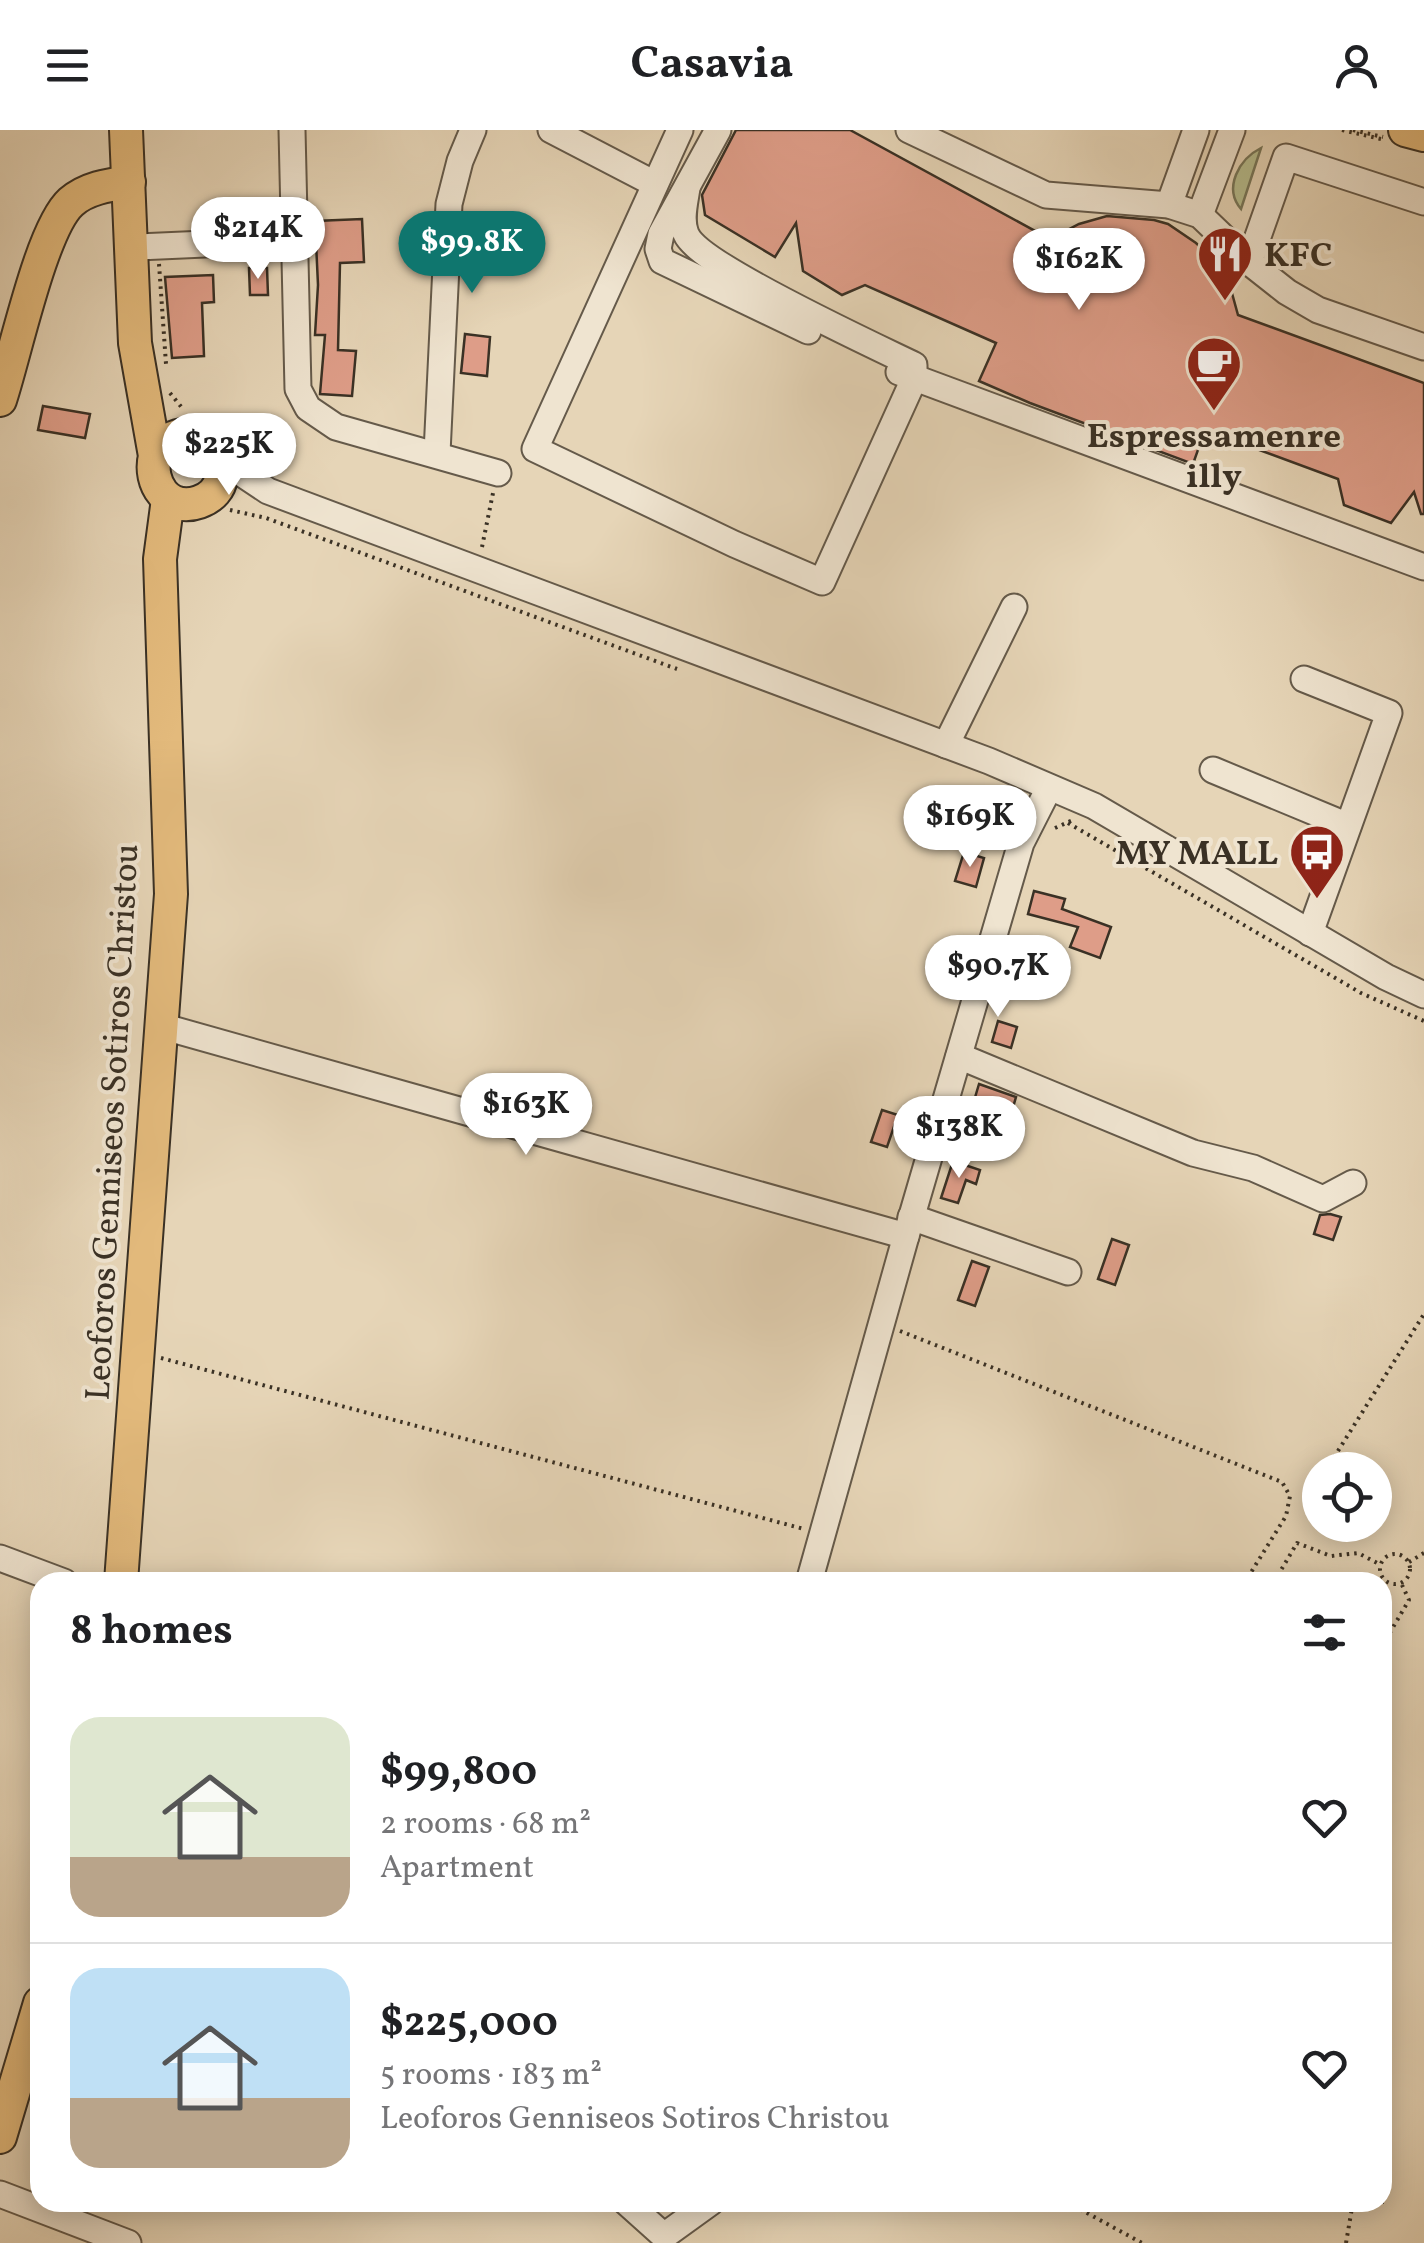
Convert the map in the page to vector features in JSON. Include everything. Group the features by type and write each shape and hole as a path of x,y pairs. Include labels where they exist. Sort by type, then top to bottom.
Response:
{"main road":[{"path":"126,130 135,343 155,456 153,475 161,492 203,492 209,443 168,415 156,386 148,246 129,182"},
{"path":"1405,130 1424,135"},
{"path":"0,400 58,216 83,193 129,182"},
{"path":"155,456 186,425"},
{"name":"Leoforos Genniseos Sotiros Christou","path":"123,1572 170,894 161,546 203,492"},
{"path":"0,2137 30,2036"}],"street":[{"path":"292,130 298,389 308,408 336,427 498,473"},
{"path":"437,453 449,204 460,161 474,130"},
{"path":"552,130 656,184"},
{"path":"687,188 686,234 702,253 797,308 914,365 914,379 822,582 537,452 534,445 681,130 714,137 661,234 658,248 666,266 914,379 1424,567"},
{"path":"909,130 1046,194 1169,205 1200,215 1287,292 1318,310 1424,347"},
{"path":"1200,215 1232,130"},
{"path":"1169,205 1189,132"},
{"path":"1249,262 1286,157 1424,202"},
{"path":"148,246 294,240"},
{"path":"203,492 268,491 946,746 1094,806 1310,933 1423,991"},
{"path":"946,746 1014,607"},
{"path":"1304,679 1389,714 1310,933"},
{"path":"1213,770 1348,826"},
{"path":"813,1572 1021,843 1049,788"},
{"path":"162,1026 1068,1272"},
{"path":"959,1056 1193,1153 1253,1168 1322,1199 1353,1183"},
{"path":"0,1558 37,1572"},
{"path":"0,2194 30,2205"},
{"path":"47,2212 128,2243"},
{"path":"637,2212 664,2236 697,2212"}],"path":[{"path":"148,246 167,379"},
{"path":"168,391 186,425"},
{"path":"480,557 498,473"},
{"path":"203,492 236,509 687,673"},
{"path":"1047,834 1068,823 1360,993 1424,1021"},
{"path":"1337,1452 1424,1314"},
{"path":"882,1324 1282,1482 1290,1496 1286,1516 1251,1572"},
{"path":"138,1351 823,1534"},
{"path":"1280,1572 1297,1543 1331,1556 1358,1553 1381,1564"},
{"path":"1381,1572 1387,1556 1397,1554 1409,1562"},
{"path":"1409,1562 1424,1554"},
{"path":"1392,1583 1401,1584 1409,1577 1409,1562"},
{"path":"1392,1629 1409,1600 1401,1584"},
{"path":"1085,2212 1142,2243"},
{"path":"1346,2243 1351,2212"}],"green space":[{"path":"1261,148 1241,209 1233,192 1236,175 1246,159"}],"building":[{"path":"736,130 850,130 1050,239 1079,224 1107,216 1168,224 1215,261 1230,286 1238,315 1424,383 1424,514 1414,492 1391,523 1344,505 1338,479 1205,430 1193,464 979,381 996,343 865,285 842,295 803,271 796,223 775,257 705,215 702,195"},
{"path":"362,219 364,262 340,263 338,350 356,351 352,396 320,394 325,335 315,335 315,221"},
{"path":"249,268 267,268 268,295 250,295"},
{"path":"213,275 214,302 202,303 204,356 172,358 165,277"},
{"path":"465,334 490,337 487,376 461,373"},
{"path":"43,406 90,414 85,438 38,430"},
{"path":"964,852 984,858 976,887 955,881"},
{"path":"1034,891 1065,899 1062,909 1111,927 1100,958 1070,947 1078,927 1028,914"},
{"path":"1019,940 1041,947 1034,971 1012,965"},
{"path":"998,1021 1017,1027 1011,1048 992,1042"},
{"path":"979,1084 1016,1097 1009,1121 971,1111"},
{"path":"882,1110 898,1115 887,1147 871,1142"},
{"path":"953,1161 980,1170 976,1184 966,1180 958,1203 941,1198"},
{"path":"1320,1215 1341,1217 1333,1240 1314,1234"},
{"path":"1112,1239 1129,1245 1115,1285 1098,1279"},
{"path":"972,1261 989,1267 975,1306 958,1300"}],"place":[{"name":"KFC","path":"1225,303"},
{"name":"Espressamenre illy","path":"1214,413"},
{"name":"MY MALL","path":"1317,901"}]}
